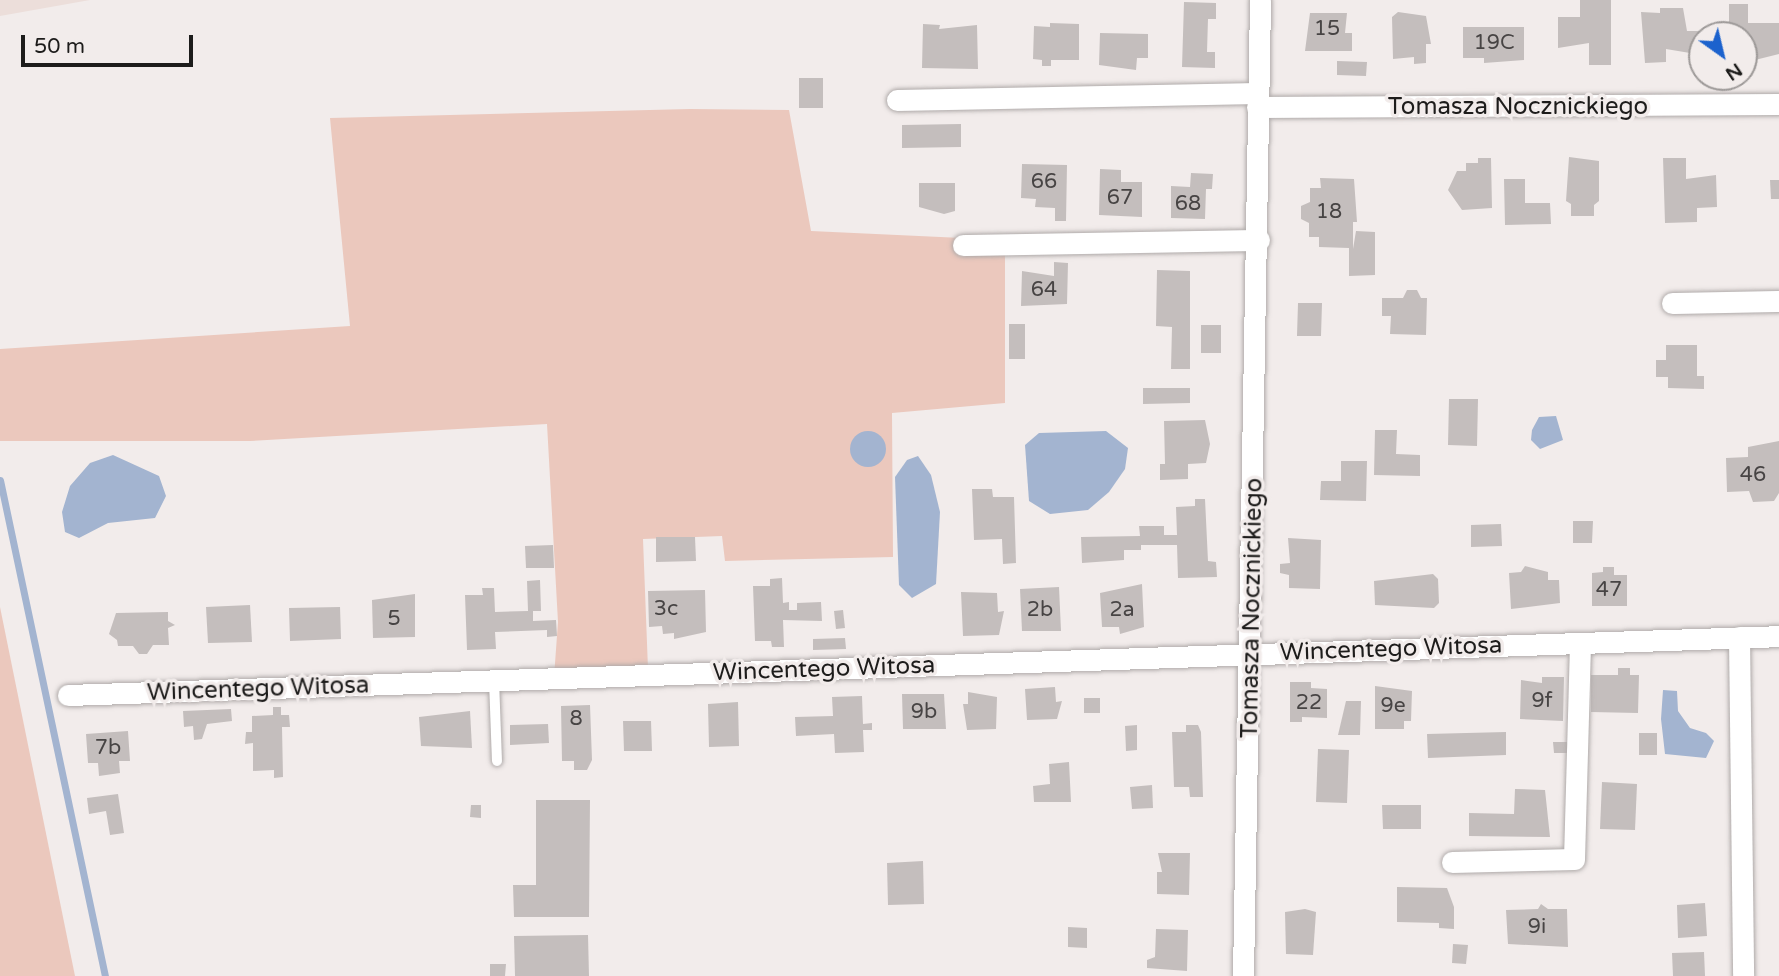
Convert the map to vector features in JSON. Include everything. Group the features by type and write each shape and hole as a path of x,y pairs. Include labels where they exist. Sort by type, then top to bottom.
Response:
{"street":[{"name":"Tomasza Nocznickiego","path":"1243,976 1259,240 1260,0"},
{"name":"Tomasza Nocznickiego","path":"897,100 1779,104"},
{"path":"963,245 1259,240"},
{"path":"1672,303 1779,301"},
{"name":"Wincentego Witosa","path":"68,695 1779,636"},
{"path":"1739,637 1743,976"},
{"path":"1452,862 1574,859 1580,643"}],"lane":[{"path":"494,680 497,761"}],"shaded area":[{"path":"0,0 90,0 0,16"},
{"path":"690,109 789,110 811,231 1005,240 1005,403 892,413 893,557 725,561 722,536 643,539 648,669 554,677 558,622 547,424 250,441 0,441 0,349 350,326 330,118"},
{"path":"0,607 75,976 0,976"}],"water":[{"path":"1556,416 1563,440 1540,449 1531,440 1532,430 1539,417"},
{"path":"868,431 881,436 886,449 881,462 868,467 855,462 850,449 855,436"},
{"path":"1106,431 1128,448 1125,469 1109,492 1088,510 1050,514 1029,501 1025,445 1039,433"},
{"path":"113,455 159,476 166,496 155,518 108,523 79,538 65,532 62,512 70,486 90,463"},
{"path":"918,456 931,475 940,512 936,584 912,598 899,585 895,477 907,460"},
{"path":"1663,690 1677,691 1678,711 1690,728 1706,733 1714,741 1706,758 1665,754 1661,719"}],"building":[{"path":"1580,0 1611,0 1611,65 1589,65 1589,43 1558,48 1558,17 1580,17"},
{"path":"1184,2 1216,3 1216,19 1208,19 1207,52 1215,52 1215,68 1182,67"},
{"path":"1729,4 1748,4 1748,21 1729,21"},
{"path":"1660,8 1683,8 1688,31 1688,53 1666,49 1666,62 1645,63 1641,12 1660,13"},
{"path":"1398,12 1426,16 1431,44 1426,44 1426,63 1414,64 1414,57 1393,59 1392,17"},
{"path":"1310,13 1347,13 1345,33 1352,33 1352,51 1305,51"},
{"path":"1050,23 1079,24 1079,60 1051,60 1051,66 1042,66 1042,60 1033,59 1034,26 1050,27"},
{"path":"1758,23 1779,23 1779,54 1758,59"},
{"path":"923,24 940,25 939,29 977,25 978,69 922,68"},
{"path":"1463,27 1524,27 1524,60 1484,63 1484,58 1463,58"},
{"path":"1100,33 1148,34 1148,58 1137,58 1136,70 1099,65"},
{"path":"1337,61 1367,62 1366,76 1337,75"},
{"path":"799,78 823,78 823,108 799,108"},
{"path":"961,124 961,147 902,148 902,125"},
{"path":"1569,157 1599,161 1599,201 1594,205 1594,216 1571,216 1571,204 1566,201"},
{"path":"1478,158 1491,158 1492,208 1462,210 1448,190 1457,171 1466,171 1466,163 1478,163"},
{"path":"1663,158 1686,158 1686,179 1716,175 1717,207 1697,208 1697,222 1665,223"},
{"path":"1022,164 1067,165 1066,221 1055,221 1055,208 1035,207 1036,199 1021,198"},
{"path":"1100,169 1121,170 1121,182 1142,182 1142,217 1099,215"},
{"path":"1191,173 1213,174 1212,189 1206,189 1205,219 1171,218 1171,186 1190,187"},
{"path":"1320,178 1354,179 1357,222 1353,222 1353,249 1356,231 1375,232 1375,275 1349,276 1349,248 1319,247 1319,237 1309,237 1309,223 1301,219 1301,206 1310,202 1310,188 1321,188"},
{"path":"1504,179 1525,179 1525,203 1550,203 1551,224 1505,225"},
{"path":"1770,180 1779,180 1779,199 1771,199"},
{"path":"919,183 955,183 955,211 944,214 919,207"},
{"path":"1054,262 1068,263 1067,304 1021,306 1022,271 1054,276"},
{"path":"1157,270 1190,271 1190,369 1171,369 1172,327 1156,326"},
{"path":"1407,290 1417,290 1421,298 1427,298 1426,335 1390,334 1391,316 1382,316 1382,298 1403,298"},
{"path":"1298,303 1322,303 1321,336 1297,336"},
{"path":"1009,324 1025,324 1025,359 1009,359"},
{"path":"1201,325 1221,325 1221,353 1201,353"},
{"path":"1666,345 1697,345 1697,376 1704,376 1704,389 1668,388 1668,377 1656,377 1656,360 1666,360"},
{"path":"1143,388 1190,388 1190,403 1143,404"},
{"path":"1449,399 1478,399 1477,446 1448,445"},
{"path":"1205,420 1210,444 1206,463 1188,464 1188,479 1160,480 1160,464 1165,464 1164,421"},
{"path":"1375,430 1397,430 1396,454 1420,455 1420,476 1374,475"},
{"path":"1779,441 1779,493 1774,501 1753,502 1749,491 1727,492 1726,458 1748,457 1748,447"},
{"path":"1341,461 1367,461 1366,501 1320,500 1321,481 1341,481"},
{"path":"972,489 992,489 993,497 1014,497 1016,563 1003,564 1002,539 974,540"},
{"path":"1195,499 1205,499 1208,561 1216,562 1217,577 1178,578 1177,545 1141,545 1141,550 1124,550 1124,560 1082,563 1081,537 1140,536 1139,526 1164,526 1164,535 1177,535 1176,507 1195,506"},
{"path":"1573,521 1593,521 1592,543 1573,543"},
{"path":"1501,524 1502,546 1471,547 1471,525"},
{"path":"656,537 695,537 696,561 656,562"},
{"path":"1288,538 1321,540 1320,589 1289,588 1289,575 1280,573 1280,564 1290,563"},
{"path":"553,545 554,568 526,568 525,546"},
{"path":"1525,566 1548,572 1548,580 1559,580 1560,603 1511,609 1509,573 1521,572"},
{"path":"1603,567 1614,567 1614,575 1627,575 1627,606 1592,606 1592,573 1603,572"},
{"path":"1433,574 1438,579 1439,603 1434,608 1375,605 1374,581"},
{"path":"782,578 783,603 789,602 789,610 797,610 797,603 821,602 822,621 783,620 784,647 772,647 771,641 755,641 753,586 770,586 770,579"},
{"path":"540,580 541,611 533,611 533,621 556,620 557,636 547,637 547,630 495,632 496,649 467,650 465,595 483,595 482,588 494,588 495,612 528,611 527,581"},
{"path":"1142,584 1144,627 1120,634 1119,627 1102,627 1100,593"},
{"path":"1059,587 1061,631 1022,631 1020,589"},
{"path":"705,590 706,632 674,639 674,633 663,634 662,626 649,627 648,591"},
{"path":"961,592 997,593 998,612 1004,611 999,635 963,636"},
{"path":"415,594 415,637 373,638 372,600"},
{"path":"250,605 252,642 208,643 206,607"},
{"path":"340,607 341,639 290,641 289,608"},
{"path":"843,610 845,628 836,629 834,611"},
{"path":"168,612 168,621 175,625 168,628 169,645 153,645 147,654 139,654 133,646 118,646 117,640 109,634 116,613"},
{"path":"845,638 846,649 813,650 813,639"},
{"path":"1618,668 1630,668 1630,675 1639,675 1638,713 1591,712 1591,675 1618,675"},
{"path":"1542,677 1564,677 1563,721 1520,719 1521,680 1542,683"},
{"path":"1290,682 1311,682 1311,688 1327,689 1327,718 1302,717 1302,722 1290,722"},
{"path":"1375,686 1412,691 1411,721 1404,721 1404,729 1375,729"},
{"path":"1055,687 1056,702 1062,701 1057,719 1027,720 1025,689"},
{"path":"968,692 997,697 996,729 967,730 963,704 968,704"},
{"path":"902,694 944,694 946,729 903,729"},
{"path":"862,696 863,724 872,723 872,730 863,730 864,752 835,753 834,734 796,736 795,717 833,716 832,697"},
{"path":"1084,698 1100,698 1100,713 1084,713"},
{"path":"1346,701 1361,701 1360,735 1338,735"},
{"path":"738,702 739,746 709,747 708,704"},
{"path":"590,705 592,760 587,770 574,770 574,761 562,761 561,706"},
{"path":"273,707 281,707 281,715 289,715 290,727 282,727 283,777 274,778 274,770 253,771 253,743 245,744 246,732 252,732 252,716 273,715"},
{"path":"231,709 232,721 207,724 202,739 194,740 193,726 184,727 183,711"},
{"path":"470,711 472,748 421,746 419,717"},
{"path":"623,721 651,721 652,751 624,751"},
{"path":"548,724 549,743 510,745 510,725"},
{"path":"1137,725 1137,750 1126,751 1125,726"},
{"path":"1186,725 1198,725 1201,732 1203,797 1190,797 1189,787 1174,787 1172,732 1186,732"},
{"path":"128,731 130,761 119,761 120,773 99,776 98,763 88,763 86,734"},
{"path":"1506,732 1506,755 1428,758 1427,734"},
{"path":"1639,733 1657,733 1657,755 1639,755"},
{"path":"1553,742 1571,742 1571,753 1554,753"},
{"path":"1318,749 1349,750 1347,803 1316,802"},
{"path":"1069,762 1071,802 1034,802 1033,786 1050,784 1049,764"},
{"path":"1602,782 1637,784 1635,830 1600,829"},
{"path":"1152,785 1153,808 1132,809 1130,787"},
{"path":"1515,789 1545,790 1550,837 1469,836 1469,813 1514,814"},
{"path":"118,794 124,833 110,835 106,811 89,814 87,798"},
{"path":"536,800 590,800 589,917 514,917 513,885 536,885"},
{"path":"471,805 481,805 481,818 470,817"},
{"path":"1382,805 1421,805 1421,829 1383,829"},
{"path":"1158,853 1190,853 1189,895 1157,894 1157,872 1162,872"},
{"path":"923,861 924,904 888,905 887,863"},
{"path":"1397,887 1447,888 1454,907 1454,929 1439,928 1439,923 1397,922"},
{"path":"1705,903 1707,936 1678,938 1677,905"},
{"path":"1541,904 1548,909 1567,909 1568,947 1508,944 1506,910 1538,909"},
{"path":"1305,909 1316,912 1313,955 1286,954 1285,912"},
{"path":"1068,927 1087,928 1087,948 1068,947"},
{"path":"1156,929 1188,930 1187,971 1147,968 1147,960 1155,957"},
{"path":"588,935 589,976 515,976 514,936"},
{"path":"1453,944 1468,945 1466,964 1452,963"},
{"path":"1704,952 1705,976 1673,976 1672,953"},
{"path":"490,964 506,964 505,976 490,976"}],"waterway":[{"path":"0,480 105,976"}]}
